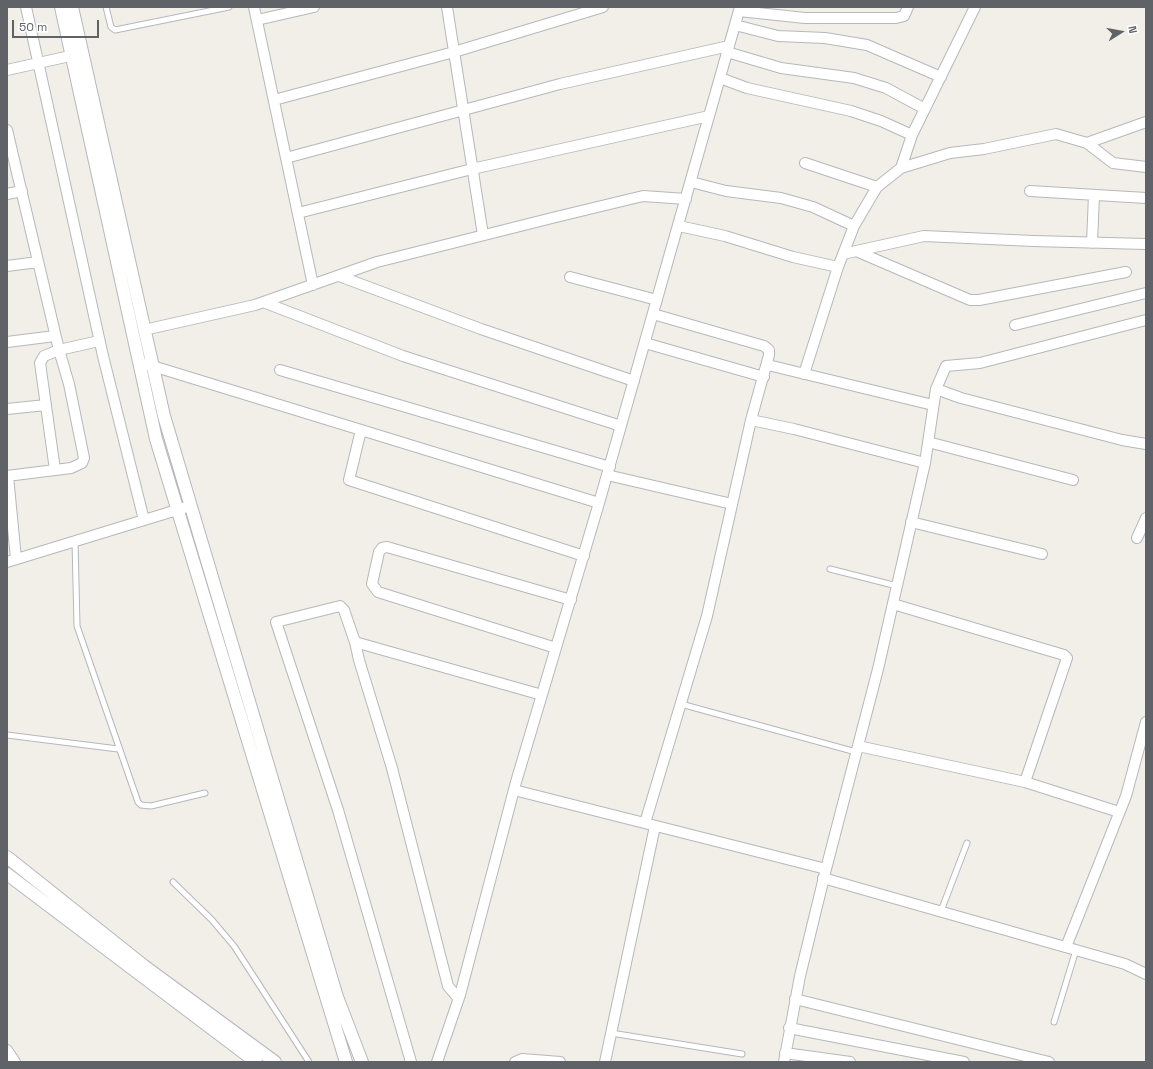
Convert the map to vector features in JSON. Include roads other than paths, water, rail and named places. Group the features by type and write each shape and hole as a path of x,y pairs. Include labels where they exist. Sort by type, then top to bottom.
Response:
{"street":[{"path":"26,7 99,341 144,520"},
{"path":"61,7 77,54 164,416 337,997 362,1062"},
{"path":"72,7 77,54 156,439 346,1062"},
{"path":"254,7 313,285"},
{"path":"257,20 314,7"},
{"path":"447,7 483,235"},
{"path":"274,100 454,52 603,7"},
{"path":"437,1062 458,998 514,790 600,503 740,9 805,18 896,18 904,16 908,7"},
{"path":"901,168 912,134 975,7"},
{"path":"735,25 778,36 825,38 867,45 941,77"},
{"path":"286,158 560,84 728,49 781,68 854,78 886,88 925,109"},
{"path":"7,70 77,54"},
{"path":"720,78 747,88 851,111 881,121 912,134"},
{"path":"298,213 472,169 709,116"},
{"path":"1087,144 1146,122"},
{"path":"7,130 55,336 69,384 84,458 82,463 76,466 8,476 12,561 190,506"},
{"path":"804,374 838,267 854,226 877,187 901,168 950,153 984,150 1056,134 1087,144 1113,163 1146,167"},
{"path":"805,163 877,187"},
{"path":"691,182 726,191 788,199 812,206 854,226"},
{"path":"7,194 22,191"},
{"path":"1030,191 1146,198"},
{"path":"1092,243 1094,195"},
{"path":"144,330 263,302 377,262 643,196 686,198"},
{"path":"679,226 725,236 793,257 838,267"},
{"path":"843,254 924,236 1146,244"},
{"path":"856,251 970,300 979,300 1126,272"},
{"path":"7,266 38,262"},
{"path":"339,276 481,329 634,381"},
{"path":"570,277 657,300"},
{"path":"1015,325 1146,293"},
{"path":"263,302 404,356 621,426"},
{"path":"604,1062 650,825 681,704 707,616 751,420 768,365 769,355 768,350 764,346 653,314"},
{"path":"850,1062 784,1057 795,999 824,873 893,604 924,463 936,389 946,366 980,363 1146,320"},
{"path":"7,342 55,336"},
{"path":"55,470 40,360 44,356 59,350 99,341"},
{"path":"645,343 764,377"},
{"path":"139,362 600,503"},
{"path":"768,365 933,405"},
{"path":"280,370 608,471 732,504"},
{"path":"936,389 961,398 1122,440 1146,444"},
{"path":"7,409 46,405"},
{"path":"751,420 794,429 924,463"},
{"path":"361,430 349,480 584,556"},
{"path":"928,442 1073,480"},
{"path":"1137,538 1146,518"},
{"path":"911,522 1042,554"},
{"path":"556,648 378,592 372,584 379,552 382,548 387,547 570,600"},
{"path":"893,604 1064,655 1067,658 1024,782"},
{"path":"411,1062 338,810 276,622 340,606 344,610 355,642 358,660 396,783 448,986 458,998"},
{"path":"355,642 542,695"},
{"path":"1066,947 1126,796 1146,722"},
{"path":"857,749 1024,782 1119,812"},
{"path":"514,790 650,825 824,873 941,911 1125,964 1146,974"},
{"path":"7,857 144,966 275,1062"},
{"path":"24,871 12,877 256,1062"},
{"path":"795,999 1049,1062"},
{"path":"789,1028 964,1062"},
{"path":"7,1050 16,1062"},
{"path":"515,1062 522,1059 560,1062"}],"lane":[{"path":"106,7 111,27 115,30 229,7"},
{"path":"75,541 77,626 118,749 138,802 141,805 151,806 205,793"},
{"path":"830,569 897,586"},
{"path":"681,704 857,749"},
{"path":"7,736 118,749"},
{"path":"941,911 967,843"},
{"path":"173,882 212,920 234,946 309,1062"},
{"path":"1054,1022 1076,950"},
{"path":"610,1033 742,1054"}]}
